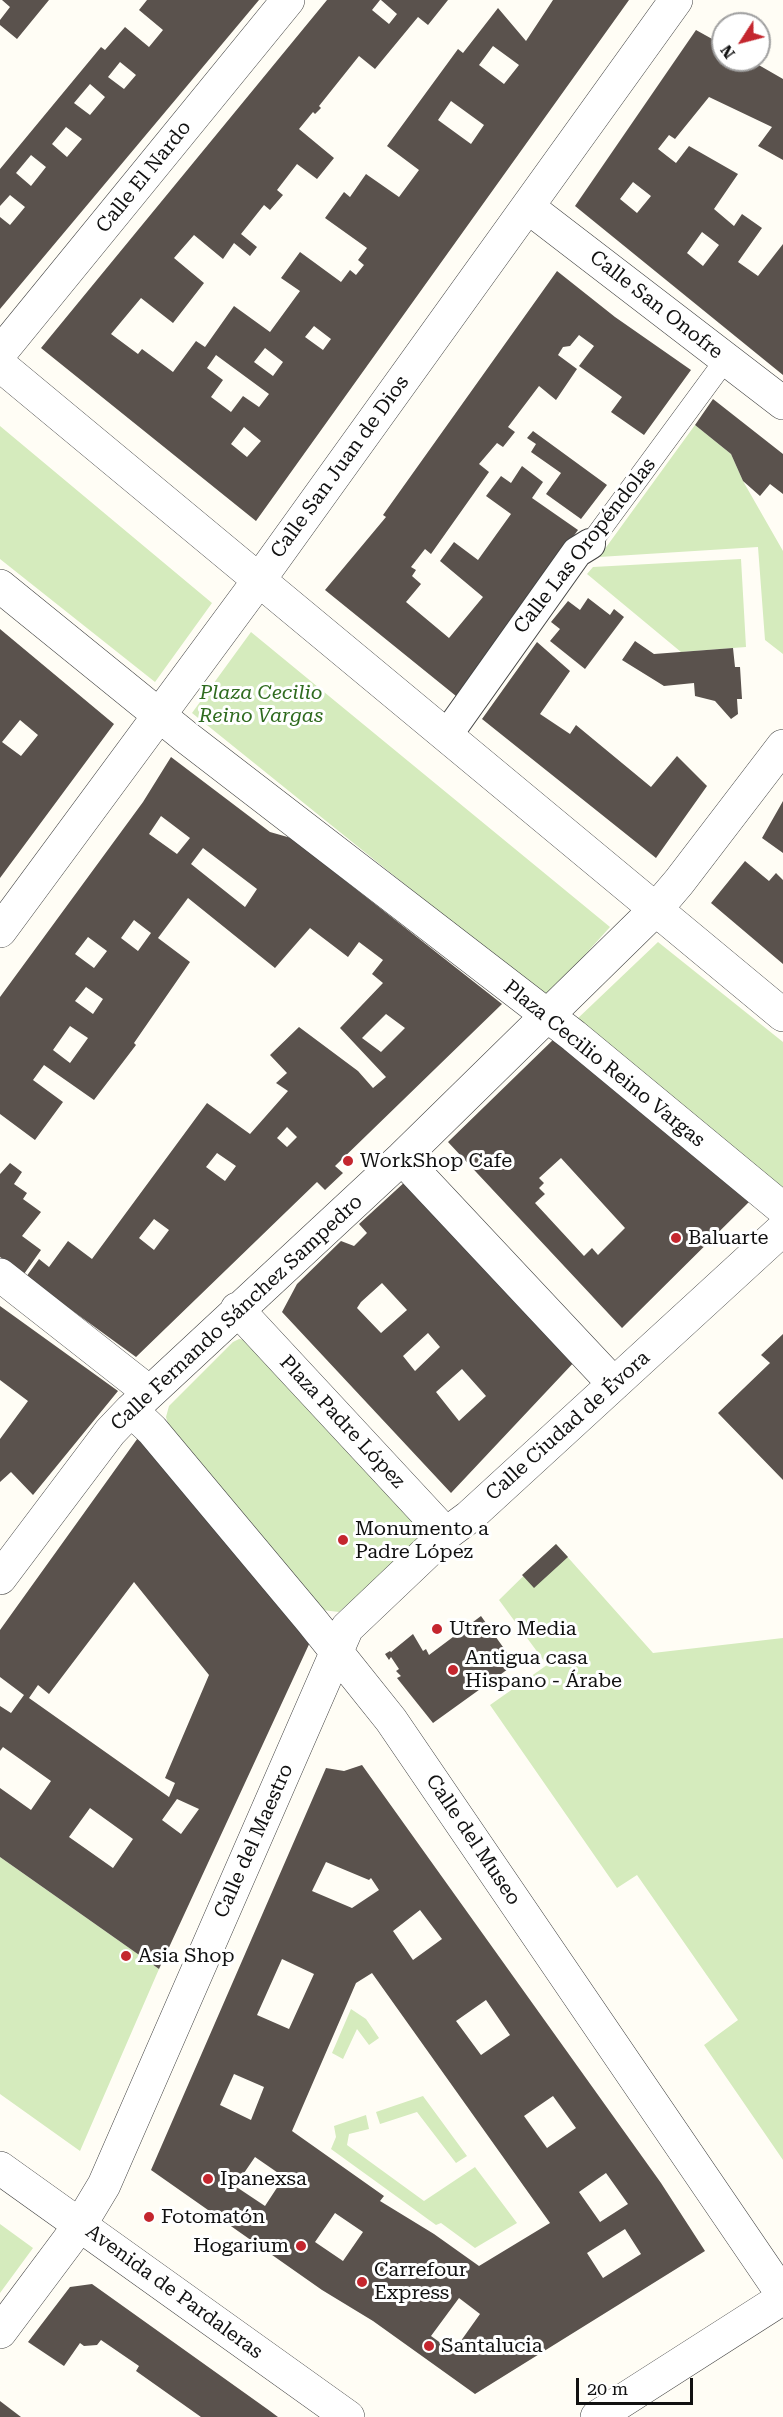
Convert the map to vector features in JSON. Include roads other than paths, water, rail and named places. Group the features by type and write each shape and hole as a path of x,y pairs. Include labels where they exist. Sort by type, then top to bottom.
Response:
{"street":[{"name":"Calle El Nardo","path":"0,353 288,0"},
{"name":"Calle San Juan de Dios","path":"0,931 259,580 676,0"},
{"name":"Calle San Onofre","path":"528,207 783,403"},
{"path":"0,365 783,1015"},
{"name":"Calle Las Oropéndolas","path":"447,735 577,552 590,544"},
{"name":"Plaza Cecilio Reino Vargas","path":"0,586 159,715 548,1017 783,1209"},
{"name":"Calle Fernando Sánchez Sampedro","path":"0,1578 110,1432 237,1309 402,1158 656,909 783,746"},
{"path":"402,1158 614,1384"},
{"name":"Calle Ciudad de Évora","path":"336,1653 347,1628 446,1534 469,1517 783,1229"},
{"name":"Calle del Museo","path":"0,1275 140,1401 152,1430 391,1720 783,2297"},
{"name":"Plaza Padre López","path":"237,1309 446,1534"},
{"name":"Calle del Maestro","path":"0,2332 80,2225 112,2167 336,1653"},
{"name":"Avenida de Pardaleras","path":"0,2168 348,2417"},
{"path":"597,2417 783,2297"}],"lane":[{"name":"Calle Las Oropéndolas","path":"590,544 726,359"}],"place":[{"name":"WorkShop Cafe","path":"348,1161"},
{"name":"Baluarte","path":"676,1238"},
{"name":"Monumento a Padre López","path":"343,1540"},
{"name":"Utrero Media","path":"437,1629"},
{"name":"Antigua casa Hispano - Árabe","path":"453,1670"},
{"name":"Asia Shop","path":"126,1956"},
{"name":"Ipanexsa","path":"208,2179"},
{"name":"Fotomatón","path":"149,2217"},
{"name":"Hogarium","path":"301,2246"},
{"name":"Carrefour Express","path":"362,2282"},
{"name":"Santalucia","path":"429,2346"}]}
